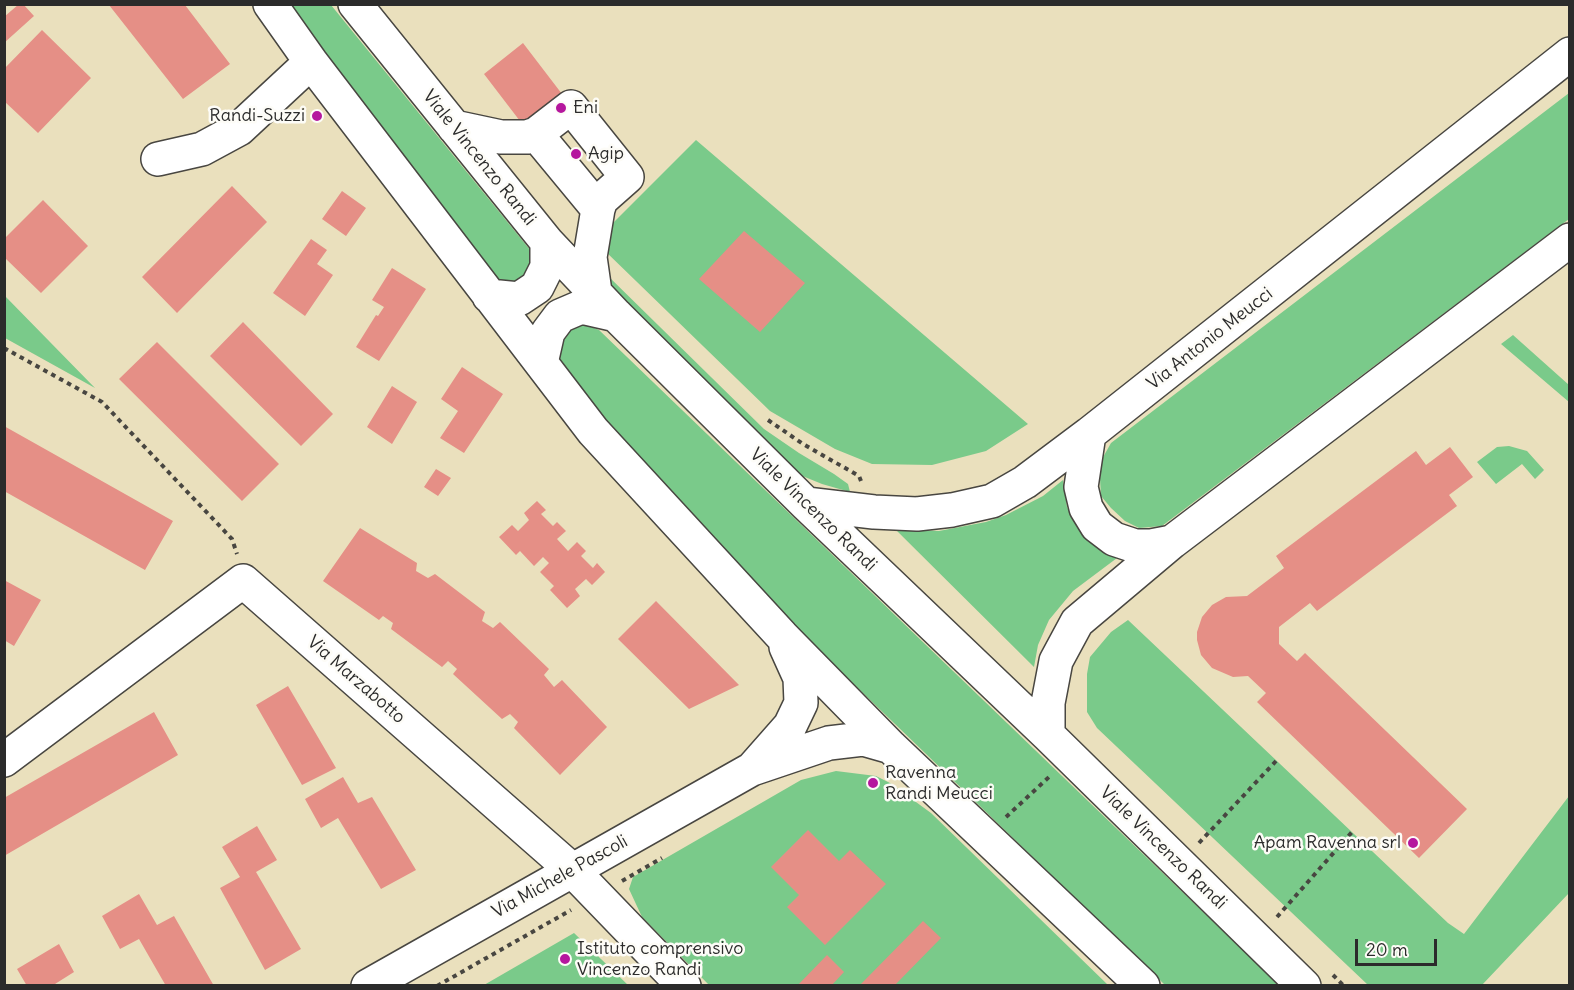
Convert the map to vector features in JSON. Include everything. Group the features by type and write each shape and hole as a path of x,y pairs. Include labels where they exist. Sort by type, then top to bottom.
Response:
{"street":[{"path":"270,4 311,62 593,431 782,636 891,747 1143,986"},
{"name":"Viale Vincenzo Randi","path":"355,4 547,242 605,304 806,504 1048,735 1304,986"},
{"name":"Via Antonio Meucci","path":"806,504 873,512 917,513 952,510 992,501 1025,482 1089,434 1569,54"},
{"path":"158,159 202,149 239,129 311,62"},
{"path":"454,127 501,137 527,137 545,127 571,107 627,177 605,199 591,244 590,257 605,304 581,307 560,316 548,332 541,363"},
{"path":"545,127 605,199"},
{"path":"1048,735 1048,704 1056,661 1077,622 1172,542 1569,240"},
{"path":"489,296 519,299 537,286 547,267 547,242"},
{"path":"1089,434 1081,487 1086,508 1097,526 1114,540 1135,546 1172,542"},
{"path":"4,760 243,581"},
{"name":"Via Marzabotto","path":"243,581 572,870 684,986"},
{"name":"Via Michele Pascoli","path":"752,769 790,726 801,703 800,678 782,636"},
{"name":"Via Michele Pascoli","path":"368,986 752,769 829,743 863,739 891,747"}],"path":[{"path":"4,348 102,402 232,539 243,581"},
{"path":"1197,845 1276,760"},
{"path":"998,825 1056,770"},
{"path":"1275,919 1353,832"},
{"path":"436,986 664,856"}],"green space":[{"path":"287,5 331,5 531,251 534,265 519,286 494,282"},
{"path":"1569,93 1569,219 1162,526 1139,528 1125,521 1111,508 1101,496 1100,479 1102,459 1111,443"},
{"path":"696,140 1028,424 986,451 932,465 872,464 835,449 770,411 603,249 608,228"},
{"path":"606,274 764,429 848,484 850,492 800,475 607,286"},
{"path":"5,296 95,388 5,338"},
{"path":"584,324 599,330 1279,985 1165,985 745,579 557,368 559,339 570,327"},
{"path":"1513,335 1569,385 1569,402 1501,344"},
{"path":"1509,446 1527,451 1544,470 1535,479 1522,464 1496,484 1477,462 1497,447"},
{"path":"1063,480 1067,507 1077,527 1089,540 1121,555 1073,591 1049,620 1038,645 1034,667 895,529 939,531 986,522 1006,515 1043,496"},
{"path":"1128,620 1448,923 1464,934 1569,796 1569,893 1482,985 1368,985 1097,728 1087,712 1087,674 1090,657 1111,632"},
{"path":"836,771 876,776 890,783 931,813 1108,985 709,985 642,917 629,889 633,877 801,780"},
{"name":"Istituto comprensivo Vincenzo Randi","path":"574,933 628,985 484,985"}],"building":[{"path":"19,4 23,4 34,16 4,43 4,17"},
{"path":"109,5 185,5 230,64 183,99"},
{"path":"42,30 91,78 38,133 4,101 4,69"},
{"path":"523,43 562,94 523,125 484,74"},
{"path":"232,186 267,222 177,313 142,277"},
{"path":"342,191 366,208 346,236 322,219"},
{"path":"43,200 88,246 41,293 4,257 4,239"},
{"path":"744,231 805,283 760,332 699,279"},
{"path":"311,239 327,250 317,264 333,275 305,316 273,293"},
{"path":"392,268 426,289 379,361 356,347 376,315 378,316 384,307 372,300"},
{"path":"243,322 333,414 301,446 210,356"},
{"path":"157,342 279,464 242,501 119,379"},
{"path":"462,367 503,394 464,453 440,438 458,411 441,399"},
{"path":"392,386 417,402 392,444 367,427"},
{"path":"4,426 173,521 145,570 4,491"},
{"path":"1450,447 1473,477 1449,495 1457,506 1317,611 1310,603 1279,627 1279,644 1297,661 1305,653 1467,809 1419,858 1257,702 1266,693 1248,676 1233,677 1212,668 1201,655 1197,632 1202,617 1212,605 1226,597 1247,596 1284,568 1276,556 1416,451 1426,465"},
{"path":"436,469 451,478 438,496 424,487"},
{"path":"537,501 546,510 541,514 553,526 557,522 566,531 557,539 568,551 577,542 586,551 581,556 593,568 597,563 605,572 592,585 586,579 575,589 580,596 567,608 550,590 554,586 540,572 549,563 543,557 534,566 520,551 516,555 499,537 512,525 518,531 529,520 524,513"},
{"path":"360,528 417,563 416,571 428,578 435,574 485,612 482,621 493,628 500,622 549,669 544,675 554,687 562,680 607,727 560,775 514,728 518,722 510,714 502,719 453,674 457,669 448,661 442,667 391,629 393,623 383,616 379,620 323,581"},
{"path":"4,580 41,600 14,646 4,640"},
{"path":"656,601 739,685 689,709 618,639"},
{"path":"288,686 336,768 302,785 256,705"},
{"path":"154,712 178,755 4,856 4,798"},
{"path":"343,777 358,803 372,797 416,870 381,889 338,818 321,828 305,799"},
{"path":"257,826 277,860 256,872 301,949 265,970 220,888 240,877 222,847"},
{"path":"808,830 839,861 850,850 886,884 825,945 787,907 799,895 771,867"},
{"path":"139,894 157,925 174,916 214,986 166,986 139,939 120,949 102,916"},
{"path":"923,921 941,938 894,986 859,986"},
{"path":"59,944 74,972 55,984 56,986 27,986 17,969"},
{"path":"827,955 844,972 831,986 797,986"}],"place":[{"name":"Eni","path":"561,108"},
{"name":"Randi-Suzzi","path":"317,116"},
{"name":"Agip","path":"576,154"},
{"name":"Ravenna Randi Meucci","path":"873,783"},
{"name":"Apam Ravenna srl","path":"1413,843"},
{"name":"Istituto comprensivo Vincenzo Randi","path":"565,959"}]}
